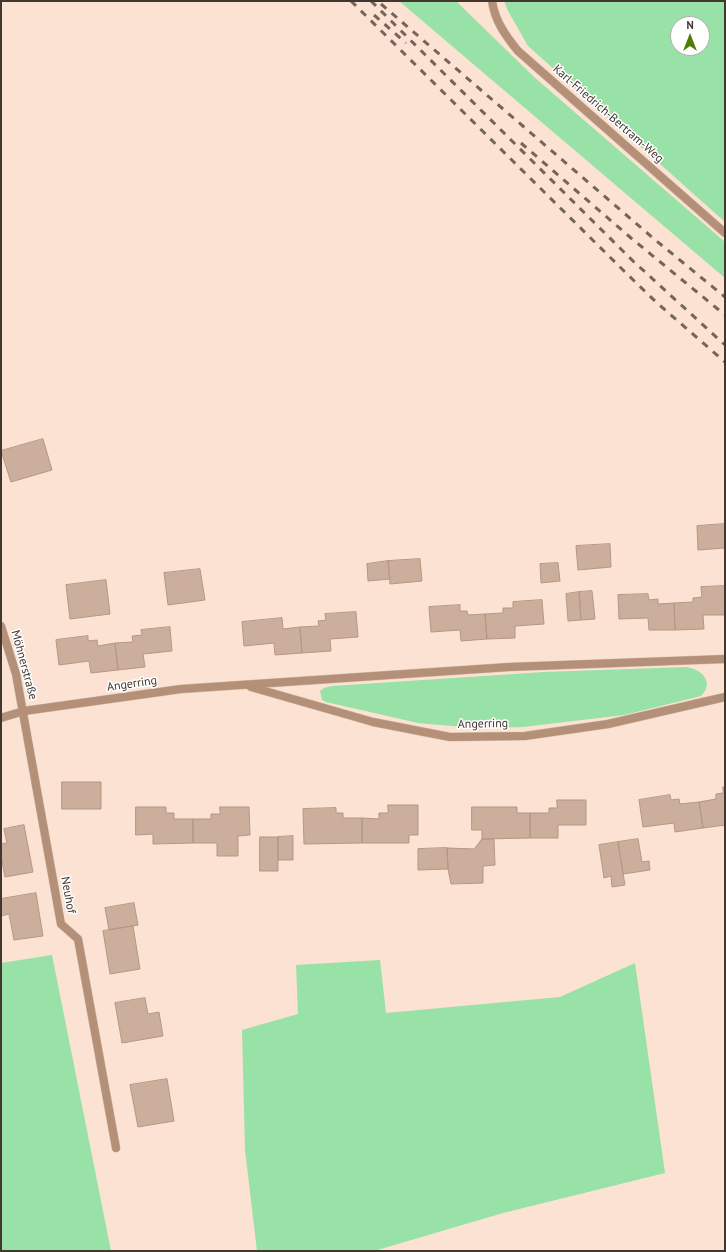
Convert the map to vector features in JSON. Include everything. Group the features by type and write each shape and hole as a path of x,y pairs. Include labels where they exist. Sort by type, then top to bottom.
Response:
{"street":[{"name":"Karl-Friedrich-Bertram-Weg","path":"492,1 494,13 503,32 518,51 725,232"},
{"name":"Möhnerstraße","path":"1,626 16,674 24,711"},
{"name":"Angerring","path":"1,718 24,711 181,689 509,668 725,659"},
{"name":"Angerring","path":"244,685 373,722 450,737 525,736 608,724 725,696"},
{"name":"Neuhof","path":"24,711 61,924 78,939 116,1148"}],"green space":[{"path":"399,1 456,1 534,77 725,242 725,278"},
{"path":"504,1 725,1 725,222 528,46"},
{"path":"687,667 702,674 707,681 705,691 701,696 624,715 523,727 475,728 418,723 326,702 322,700 320,691 324,688 332,686 544,672"},
{"path":"52,955 111,1251 1,1251 1,963"},
{"path":"380,960 386,1013 560,997 635,963 665,1173 503,1213 374,1251 257,1251 245,1150 242,1030 298,1014 296,965"}],"building":[{"path":"43,439 52,470 11,482 1,451"},
{"path":"725,524 725,548 698,550 697,526"},
{"path":"610,544 611,567 578,570 576,546"},
{"path":"420,559 422,581 390,584 388,561"},
{"path":"388,561 390,579 368,581 367,564"},
{"path":"558,563 560,581 541,583 540,564"},
{"path":"200,569 205,600 168,605 164,573"},
{"path":"106,580 110,614 70,619 66,585"},
{"path":"725,586 725,615 703,615 704,629 675,630 674,603 693,602 693,598 702,597 701,587"},
{"path":"592,591 595,619 581,620 579,592"},
{"path":"579,592 581,620 568,621 566,594"},
{"path":"648,594 649,600 658,599 658,604 674,603 675,630 649,630 648,618 619,619 618,595"},
{"path":"542,600 544,624 515,626 515,638 487,639 485,614 503,613 503,608 513,608 513,602"},
{"path":"460,605 460,611 467,611 468,615 485,614 487,639 461,641 460,630 431,632 429,607"},
{"path":"356,612 358,637 330,639 331,651 302,653 300,627 319,626 318,621 326,620 325,614"},
{"path":"282,618 283,629 300,627 302,653 275,655 274,643 244,646 242,622"},
{"path":"170,627 172,651 143,654 145,667 118,670 115,643 133,642 132,636 142,635 141,630"},
{"path":"88,636 88,641 97,640 98,646 115,643 118,670 91,673 89,661 59,665 56,640"},
{"path":"62,782 101,782 101,809 62,809"},
{"path":"723,787 725,787 725,825 703,828 699,802 716,799 716,794 723,793"},
{"path":"670,795 671,800 679,799 680,804 699,802 703,828 675,832 674,823 643,827 639,800"},
{"path":"557,800 586,800 586,825 558,825 558,838 530,838 530,813 549,813 549,808 557,808"},
{"path":"388,805 418,805 418,835 409,835 409,843 362,843 362,818 379,819 379,813 388,813"},
{"path":"136,807 166,807 166,813 174,813 174,819 193,819 193,843 153,844 153,834 136,835"},
{"path":"220,807 249,807 250,835 238,836 238,856 217,856 217,843 193,843 193,819 211,819 211,814 220,814"},
{"path":"472,807 517,807 517,813 530,813 530,838 482,839 482,830 472,830"},
{"path":"336,808 336,813 343,813 343,818 362,818 362,843 304,844 303,809"},
{"path":"24,825 33,872 5,877 1,856 1,844 7,843 4,829"},
{"path":"293,836 293,860 278,860 278,837"},
{"path":"260,837 278,837 278,871 260,871"},
{"path":"482,839 494,839 495,865 483,866 483,883 451,884 448,869 447,848 474,849"},
{"path":"638,839 642,862 649,861 650,870 623,874 618,842"},
{"path":"618,842 625,885 612,887 611,876 604,878 599,845"},
{"path":"447,848 448,869 418,870 418,849"},
{"path":"36,893 43,936 14,940 9,914 1,916 1,899"},
{"path":"134,903 138,925 109,930 105,908"},
{"path":"133,926 140,969 110,974 103,931"},
{"path":"145,998 148,1014 159,1012 163,1036 122,1043 115,1003"},
{"path":"167,1079 174,1121 138,1127 130,1085"}],"railway":[{"path":"351,1 656,302 725,362"},
{"path":"371,1 633,261 725,345"},
{"path":"381,4 653,238 725,297"},
{"path":"374,15 406,43"},
{"path":"521,143 631,238 725,315"}]}
